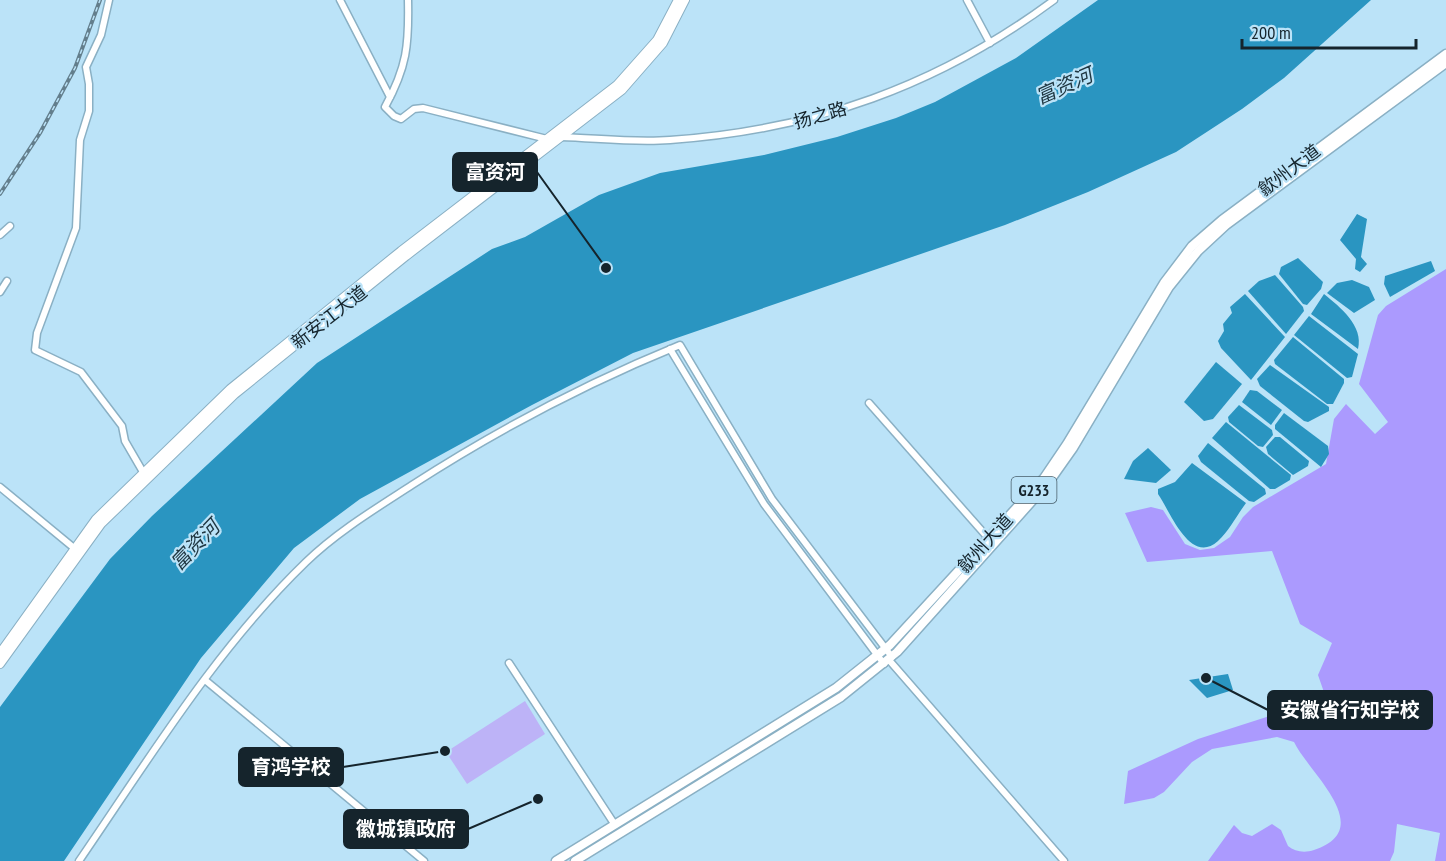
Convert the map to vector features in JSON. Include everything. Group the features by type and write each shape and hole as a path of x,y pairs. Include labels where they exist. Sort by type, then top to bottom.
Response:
{"highway":[{"name":"歙州大道","path":"556,861 836,688 882,653 989,539 1054,464 1151,302 1192,246 1222,220 1446,54"},
{"name":"歙州大道","path":"575,861 841,697 888,661 957,588 1050,482 1073,448 1157,306 1198,251 1226,225 1446,63"}],"main road":[{"name":"新安江大道","path":"0,653 74,548 105,510 143,472 265,358 608,93 635,67 657,40 678,0"},
{"name":"新安江大道","path":"0,664 101,524 235,394 285,351 612,98 640,72 663,43 685,0"}],"street":[{"path":"110,0 101,35 86,67 89,84 89,111 80,140 76,228 37,333 35,350 81,372 122,426 125,441 143,472"},
{"path":"340,0 390,97"},
{"path":"408,0 406,58 399,81 384,107 397,118 403,118 414,109 423,108 547,139"},
{"path":"967,0 990,43"},
{"name":"扬之路","path":"560,137 668,141 787,125 826,115 905,87 956,63 1054,0"},
{"path":"0,235 10,226"},
{"path":"0,292 7,281"},
{"path":"79,861 205,680 290,579 340,534 423,478 505,429 600,380 681,345 772,499 882,653 1064,861"},
{"path":"670,349 764,504 882,653"},
{"path":"869,403 989,539"},
{"path":"0,487 48,524 74,548"},
{"path":"509,663 615,825"},
{"path":"205,680 424,861"}],"shaded area":[{"path":"1446,269 1446,861 1435,861 1440,833 1397,824 1394,852 1390,861 1208,861 1234,825 1242,833 1252,836 1272,824 1281,830 1288,846 1300,851 1314,850 1332,841 1340,829 1340,815 1324,784 1294,742 1277,737 1212,749 1192,762 1164,792 1154,798 1124,804 1128,771 1198,739 1326,698 1318,675 1332,643 1300,624 1272,551 1147,562 1125,513 1151,507 1163,510 1185,544 1200,550 1214,548 1230,537 1243,517 1253,507 1326,464 1334,419 1346,404 1375,434 1388,422 1359,384 1378,315 1386,306"},
{"path":"525,701 545,734 467,784 446,752"}],"water":[{"path":"1098,0 1371,0 1284,78 1242,109 1176,152 1088,192 1005,225 633,353 360,499 294,548 201,658 64,861 0,861 0,707 110,559 152,516 317,363 492,249 525,237 599,195 660,173 764,155 837,137 896,118 935,102 1016,58"},
{"path":"1357,214 1367,219 1361,257 1367,264 1360,272 1355,269 1356,259 1340,240"},
{"path":"1298,258 1323,282 1321,289 1307,305 1303,304 1279,274 1281,267"},
{"path":"1431,261 1435,271 1390,297 1384,284 1385,276"},
{"path":"1275,275 1304,311 1286,334 1248,291 1259,281"},
{"path":"1352,280 1369,287 1375,300 1354,313 1327,293 1337,283"},
{"path":"1245,294 1285,337 1251,380 1221,348 1218,341 1224,331 1223,324 1232,313 1230,307"},
{"path":"1324,294 1343,311 1354,325 1359,341 1358,349 1311,314"},
{"path":"1309,316 1358,354 1352,377 1347,378 1294,335"},
{"path":"1293,337 1344,379 1333,404 1327,404 1275,364 1274,360"},
{"path":"1216,362 1242,384 1213,419 1204,421 1184,402"},
{"path":"1270,365 1329,407 1329,411 1308,422 1304,421 1260,386 1257,379"},
{"path":"1250,390 1257,391 1282,410 1271,425 1242,402"},
{"path":"1239,405 1272,430 1273,435 1263,447 1258,446 1229,422 1228,417"},
{"path":"1284,413 1328,446 1329,454 1321,467 1275,429 1275,425"},
{"path":"1226,422 1291,475 1290,480 1275,489 1270,489 1212,438"},
{"path":"1275,437 1280,437 1309,461 1308,466 1293,475 1268,454 1266,447"},
{"path":"1208,443 1265,489 1266,494 1254,502 1249,501 1201,462 1198,456"},
{"path":"1148,448 1171,470 1156,483 1124,479 1133,461"},
{"path":"1192,463 1246,503 1222,537 1208,547 1198,547 1190,542 1175,523 1158,494 1158,489 1175,482"},
{"path":"1228,674 1233,690 1207,698 1189,680"}],"railway":[{"path":"0,194 40,133 75,68 100,0"}],"place":[{"name":"富资河","path":"606,268"},
{"name":"安徽省行知学校","path":"1206,678"},
{"name":"育鸿学校","path":"445,751"},
{"name":"徽城镇政府","path":"538,799"}]}
